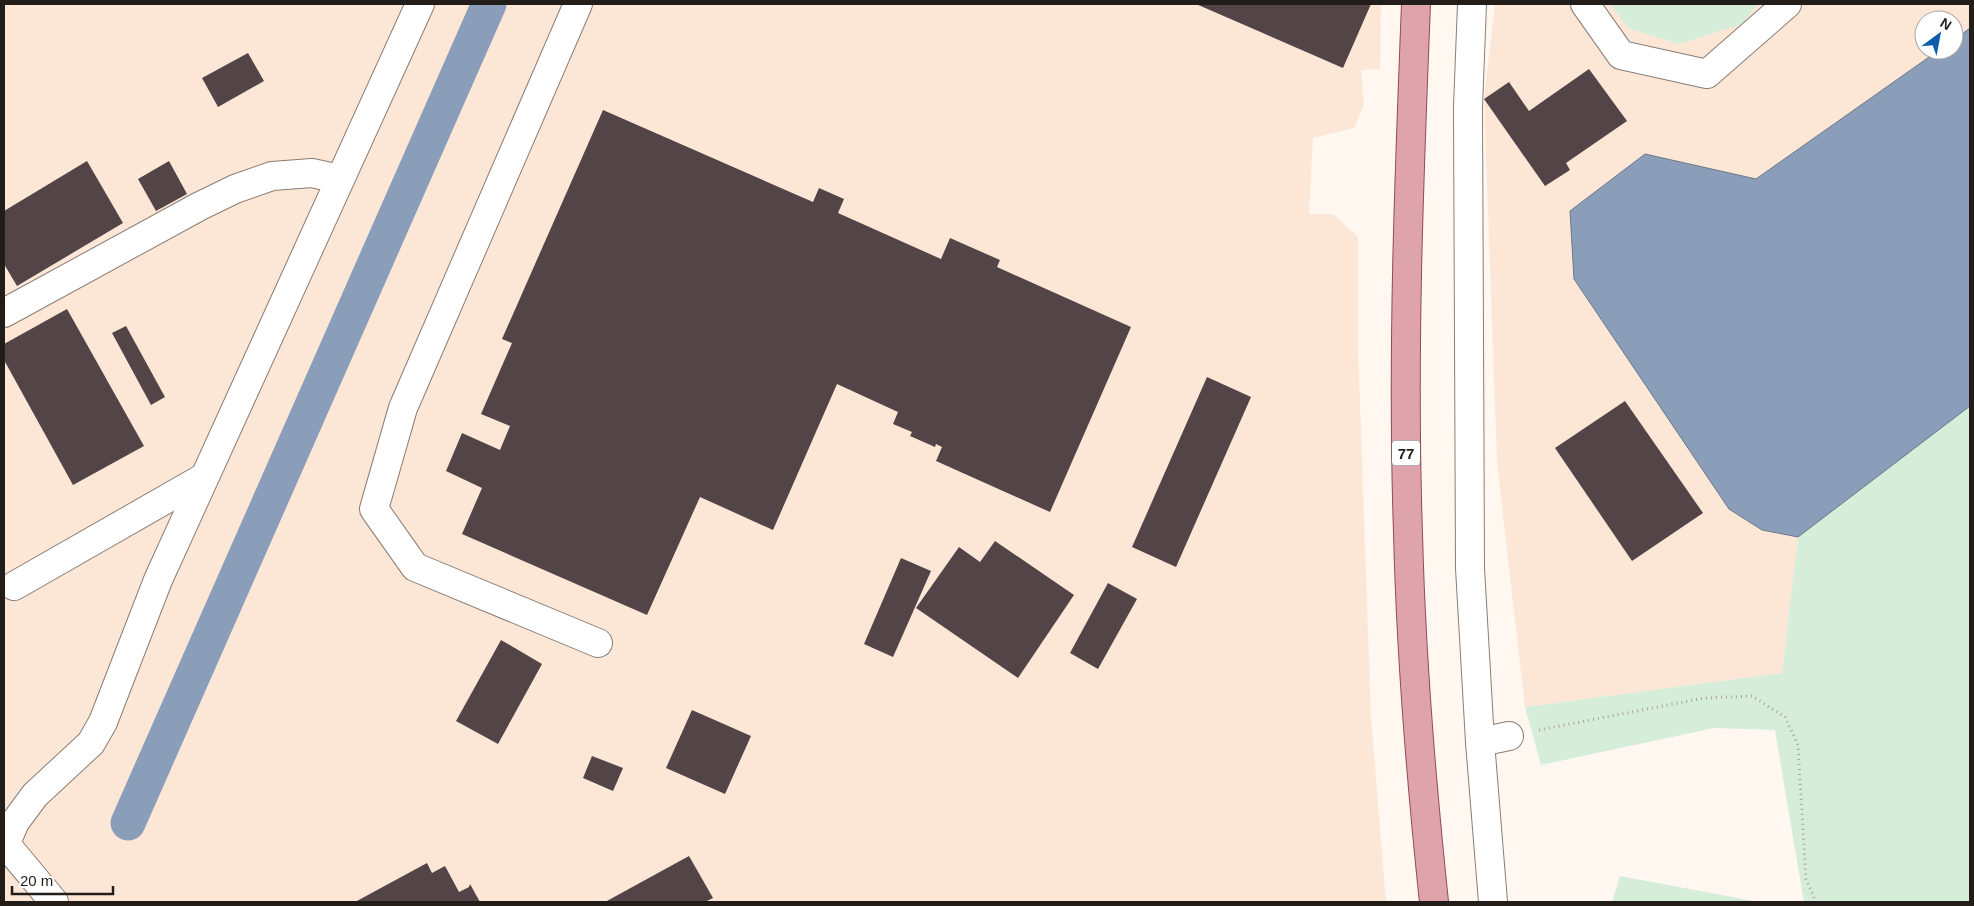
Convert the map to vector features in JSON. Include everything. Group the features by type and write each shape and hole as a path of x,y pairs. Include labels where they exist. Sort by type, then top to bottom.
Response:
{"main road":[{"name":"77","path":"1416,4 1406,315 1407,522 1418,734 1434,902"}],"street":[{"path":"54,902 5,843 15,822 35,795 91,744 103,722 158,580 203,478 420,4"},
{"path":"578,4 403,408 374,509 415,567 598,643"},
{"path":"1472,4 1468,106 1468,464 1470,568 1480,742 1493,902"},
{"path":"1585,4 1621,55 1707,74 1787,4"},
{"path":"4,313 200,206 235,189 272,176 312,174 340,179"},
{"path":"14,586 203,478"},
{"path":"1480,742 1509,736"}],"path":[{"path":"1509,736 1704,698 1752,696 1785,717 1798,745 1806,879 1816,902"}],"shaded area":[{"path":"4,4 1381,4 1380,69 1361,70 1364,104 1354,128 1313,138 1309,214 1333,214 1358,237 1358,347 1371,717 1386,902 4,902"},
{"path":"1495,4 1970,4 1970,28 1964,32 1964,10 1914,10 1914,60 1925,60 1756,179 1645,154 1762,530 1798,537 1782,673 1525,707 1497,462 1484,99"}],"green space":[{"path":"1610,4 1758,4 1742,24 1679,44 1628,28"},
{"path":"1970,406 1970,902 1804,902 1775,730 1714,728 1541,765 1525,707 1782,673 1798,537"},
{"path":"1620,876 1759,902 1612,902"}],"water":[{"path":"1970,28 1970,406 1798,537 1762,530 1729,509 1574,279 1570,211 1645,154 1756,179 1925,60 1964,60 1964,32"}],"building":[{"path":"1196,4 1371,4 1343,68"},
{"path":"248,53 264,81 218,107 202,78"},
{"path":"1589,69 1627,121 1566,163 1570,170 1545,186 1484,99 1509,82 1529,111"},
{"path":"603,110 813,202 819,188 844,199 838,213 941,259 950,238 1000,260 997,267 1131,327 1050,512 936,461 942,447 936,444 935,447 910,436 912,432 893,424 898,412 837,384 773,530 700,497 647,615 462,534 482,488 446,471 462,433 500,450 510,426 481,414 512,343 502,339"},
{"path":"87,161 123,223 17,286 4,264 4,211"},
{"path":"169,161 187,194 156,211 138,179"},
{"path":"67,309 144,446 73,485 4,360 4,344"},
{"path":"126,326 165,397 151,405 112,333"},
{"path":"1207,377 1251,397 1176,567 1132,547"},
{"path":"1625,401 1703,513 1632,561 1555,448"},
{"path":"995,541 1074,595 1018,678 916,608 959,547 980,562"},
{"path":"901,558 931,571 893,657 864,644"},
{"path":"1108,583 1137,599 1098,669 1070,653"},
{"path":"501,640 542,664 498,744 456,721"},
{"path":"692,710 751,736 725,794 666,768"},
{"path":"592,756 623,768 613,791 583,778"},
{"path":"689,856 713,898 705,902 605,902"},
{"path":"427,863 432,873 445,866 459,892 469,887 470,884 480,902 355,902"}],"waterway":[{"path":"128,823 489,4"}]}
